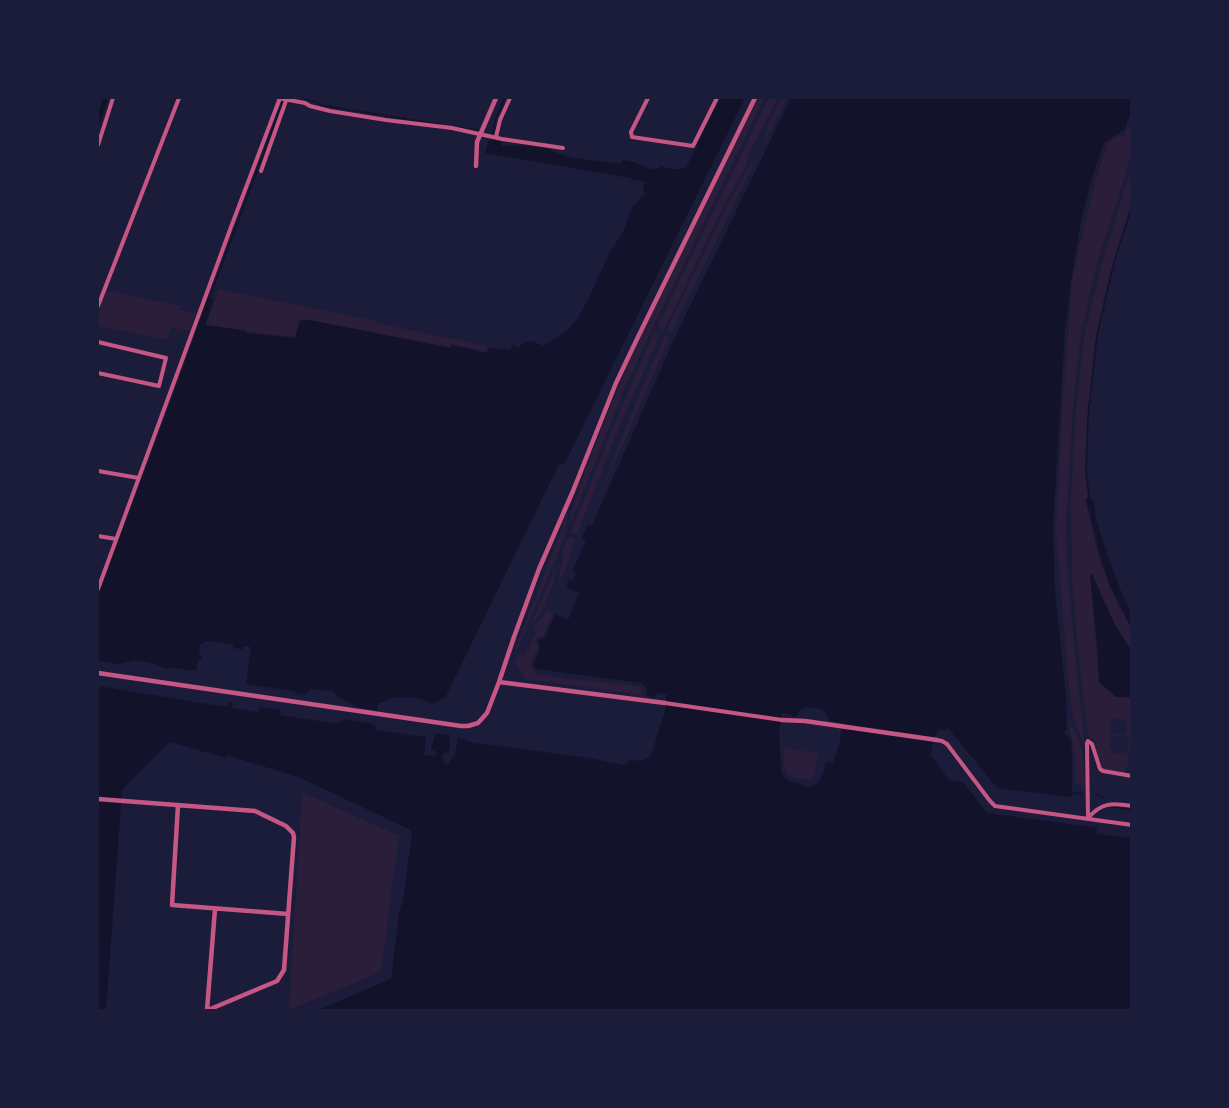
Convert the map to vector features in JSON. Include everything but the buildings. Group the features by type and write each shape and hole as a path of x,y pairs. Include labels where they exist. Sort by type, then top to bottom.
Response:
{"street":[{"path":"98,145 113,98"},
{"path":"98,306 179,98"},
{"path":"283,98 352,115 481,133 563,148"},
{"path":"98,589 283,98"},
{"path":"261,171 263,153 283,98"},
{"path":"476,166 477,142 496,98"},
{"path":"493,136 510,98"},
{"path":"648,98 631,132 632,137 693,146 717,98"},
{"path":"98,673 461,726 474,725 482,720 487,713 540,569 612,392 755,98"},
{"path":"98,342 166,358 159,386 98,373"},
{"path":"98,471 139,478"},
{"path":"98,536 116,540"},
{"path":"499,682 782,720 798,720 942,741 947,744 995,806 1131,825"},
{"path":"1088,819 1086,743 1088,741 1092,744 1100,769 1131,776"},
{"path":"98,799 255,811 290,829 294,837 285,970 277,981 207,1011 215,909"},
{"path":"1088,819 1094,811 1111,803 1131,806"},
{"path":"178,805 172,905 288,914"}],"shaded area":[{"path":"103,98 108,98 98,131 98,114"},
{"path":"720,98 745,98 565,463 558,466 445,698 430,704 421,699 410,698 389,698 378,703 374,726 377,727 376,730 426,737 424,755 436,756 437,752 431,750 435,734 450,735 449,752 444,753 442,757 444,764 449,764 454,758 458,738 475,743 589,758 624,765 630,760 645,759 652,753 664,716 667,694 656,692 655,697 647,696 647,688 641,683 536,669 533,666 540,648 538,640 545,638 555,614 568,620 579,593 566,588 569,580 573,581 576,572 573,570 586,541 581,538 588,525 592,526 676,335 791,98 1131,98 1131,111 1125,129 1104,143 1092,177 1081,221 1065,329 1053,527 1055,591 1066,698 1067,730 1065,734 1071,740 1072,797 997,788 948,728 940,729 934,736 931,758 949,780 963,782 988,813 1097,828 1096,834 1131,838 1131,1010 318,1010 391,979 411,830 301,778 227,755 226,758 170,742 122,790 106,1010 98,1010 98,686 225,707 228,706 228,702 233,702 232,708 258,712 259,707 281,710 280,715 338,724 342,722 346,700 340,699 333,691 312,689 306,695 246,684 251,647 243,646 242,650 236,649 233,648 233,644 206,641 200,645 199,656 202,660 198,660 196,671 163,668 136,660 120,664 98,661 98,595 208,297 214,299 205,325 246,333 295,338 300,321 309,320 450,348 451,345 487,353 490,348 510,350 513,345 518,348 528,341 544,346 569,329 577,319 609,254 623,232 633,206 645,194 643,187 645,183 630,178 485,153 489,140 501,140 502,146 547,148 573,158 620,164 623,160 631,161 652,169 659,168 659,166 677,169 687,166","holes":["806,707 821,709 826,713 829,721 842,723 840,741 833,763 826,762 819,781 812,786 801,786 787,779 781,772 779,732 782,713 796,717 800,710"]},
{"path":"757,98 764,98 624,390 570,525 571,512 580,489 578,488 629,360"},
{"path":"769,98 778,98 664,329 657,327"},
{"path":"781,98 787,98 763,144 767,126"},
{"path":"1128,126 1131,127 1131,156 1096,267 1087,305 1073,404 1066,525 1067,561 1085,746 1072,715 1056,530 1063,402 1072,283 1079,245 1095,182 1108,143 1118,136 1124,136"},
{"path":"751,163 754,164 671,333 666,331 727,206"},
{"path":"1131,169 1131,203 1106,289 1095,343 1085,478 1088,497 1085,499 1098,555 1109,585 1131,628 1131,649 1115,625 1092,574 1090,575 1099,682 1116,697 1131,698 1131,766 1129,750 1128,765 1124,773 1103,770 1100,767 1094,740 1088,736 1072,576 1071,498 1076,411 1084,336 1100,270","holes":["1111,717 1127,721 1125,735 1111,734","1111,736 1129,736 1128,752 1113,754 1110,746"]},
{"path":"217,289 487,346 486,351 451,344 450,347 309,320 299,320 295,337 206,325 218,292"},
{"path":"106,290 180,306 179,310 196,314 189,331 171,327 167,340 98,326 98,314"},
{"path":"655,330 655,334 660,335 618,429 577,535 571,533 613,427"},
{"path":"665,335 670,337 598,501 630,418"},
{"path":"1088,497 1094,501 1100,533 1117,582 1131,613 1131,627 1109,584 1086,499"},
{"path":"568,512 565,537 517,650 515,649"},
{"path":"569,536 575,539 566,569 558,585 563,560 562,551"},
{"path":"557,565 553,587 542,611 532,625 531,624"},
{"path":"1092,574 1115,625 1131,650 1131,697 1116,697 1099,682 1090,575"},
{"path":"547,610 553,615 543,636 539,636 535,642 538,647 530,666 533,671 538,675 639,686 643,695 525,679 515,663 519,654 525,656 536,632 535,626"},
{"path":"1068,724 1074,729 1081,747 1084,795 1081,791 1081,783 1075,783 1075,755"},
{"path":"784,748 817,753 819,756 811,778 799,779 787,774 784,767"},
{"path":"302,792 399,836 381,972 289,1010"}],"pier":[{"path":"345,702 353,703 353,706 376,710 374,724 342,719"}],"waterway":[{"path":"298,98 321,105 443,125"},
{"path":"492,136 496,118 505,98"},
{"path":"209,299 283,101"},
{"path":"454,127 478,130"},
{"path":"1089,497 1086,470 1088,416 1097,335 1115,258 1132,207"},
{"path":"1072,793 1083,794"},
{"path":"1096,794 1102,798"},
{"path":"1110,806 1132,810"}]}
